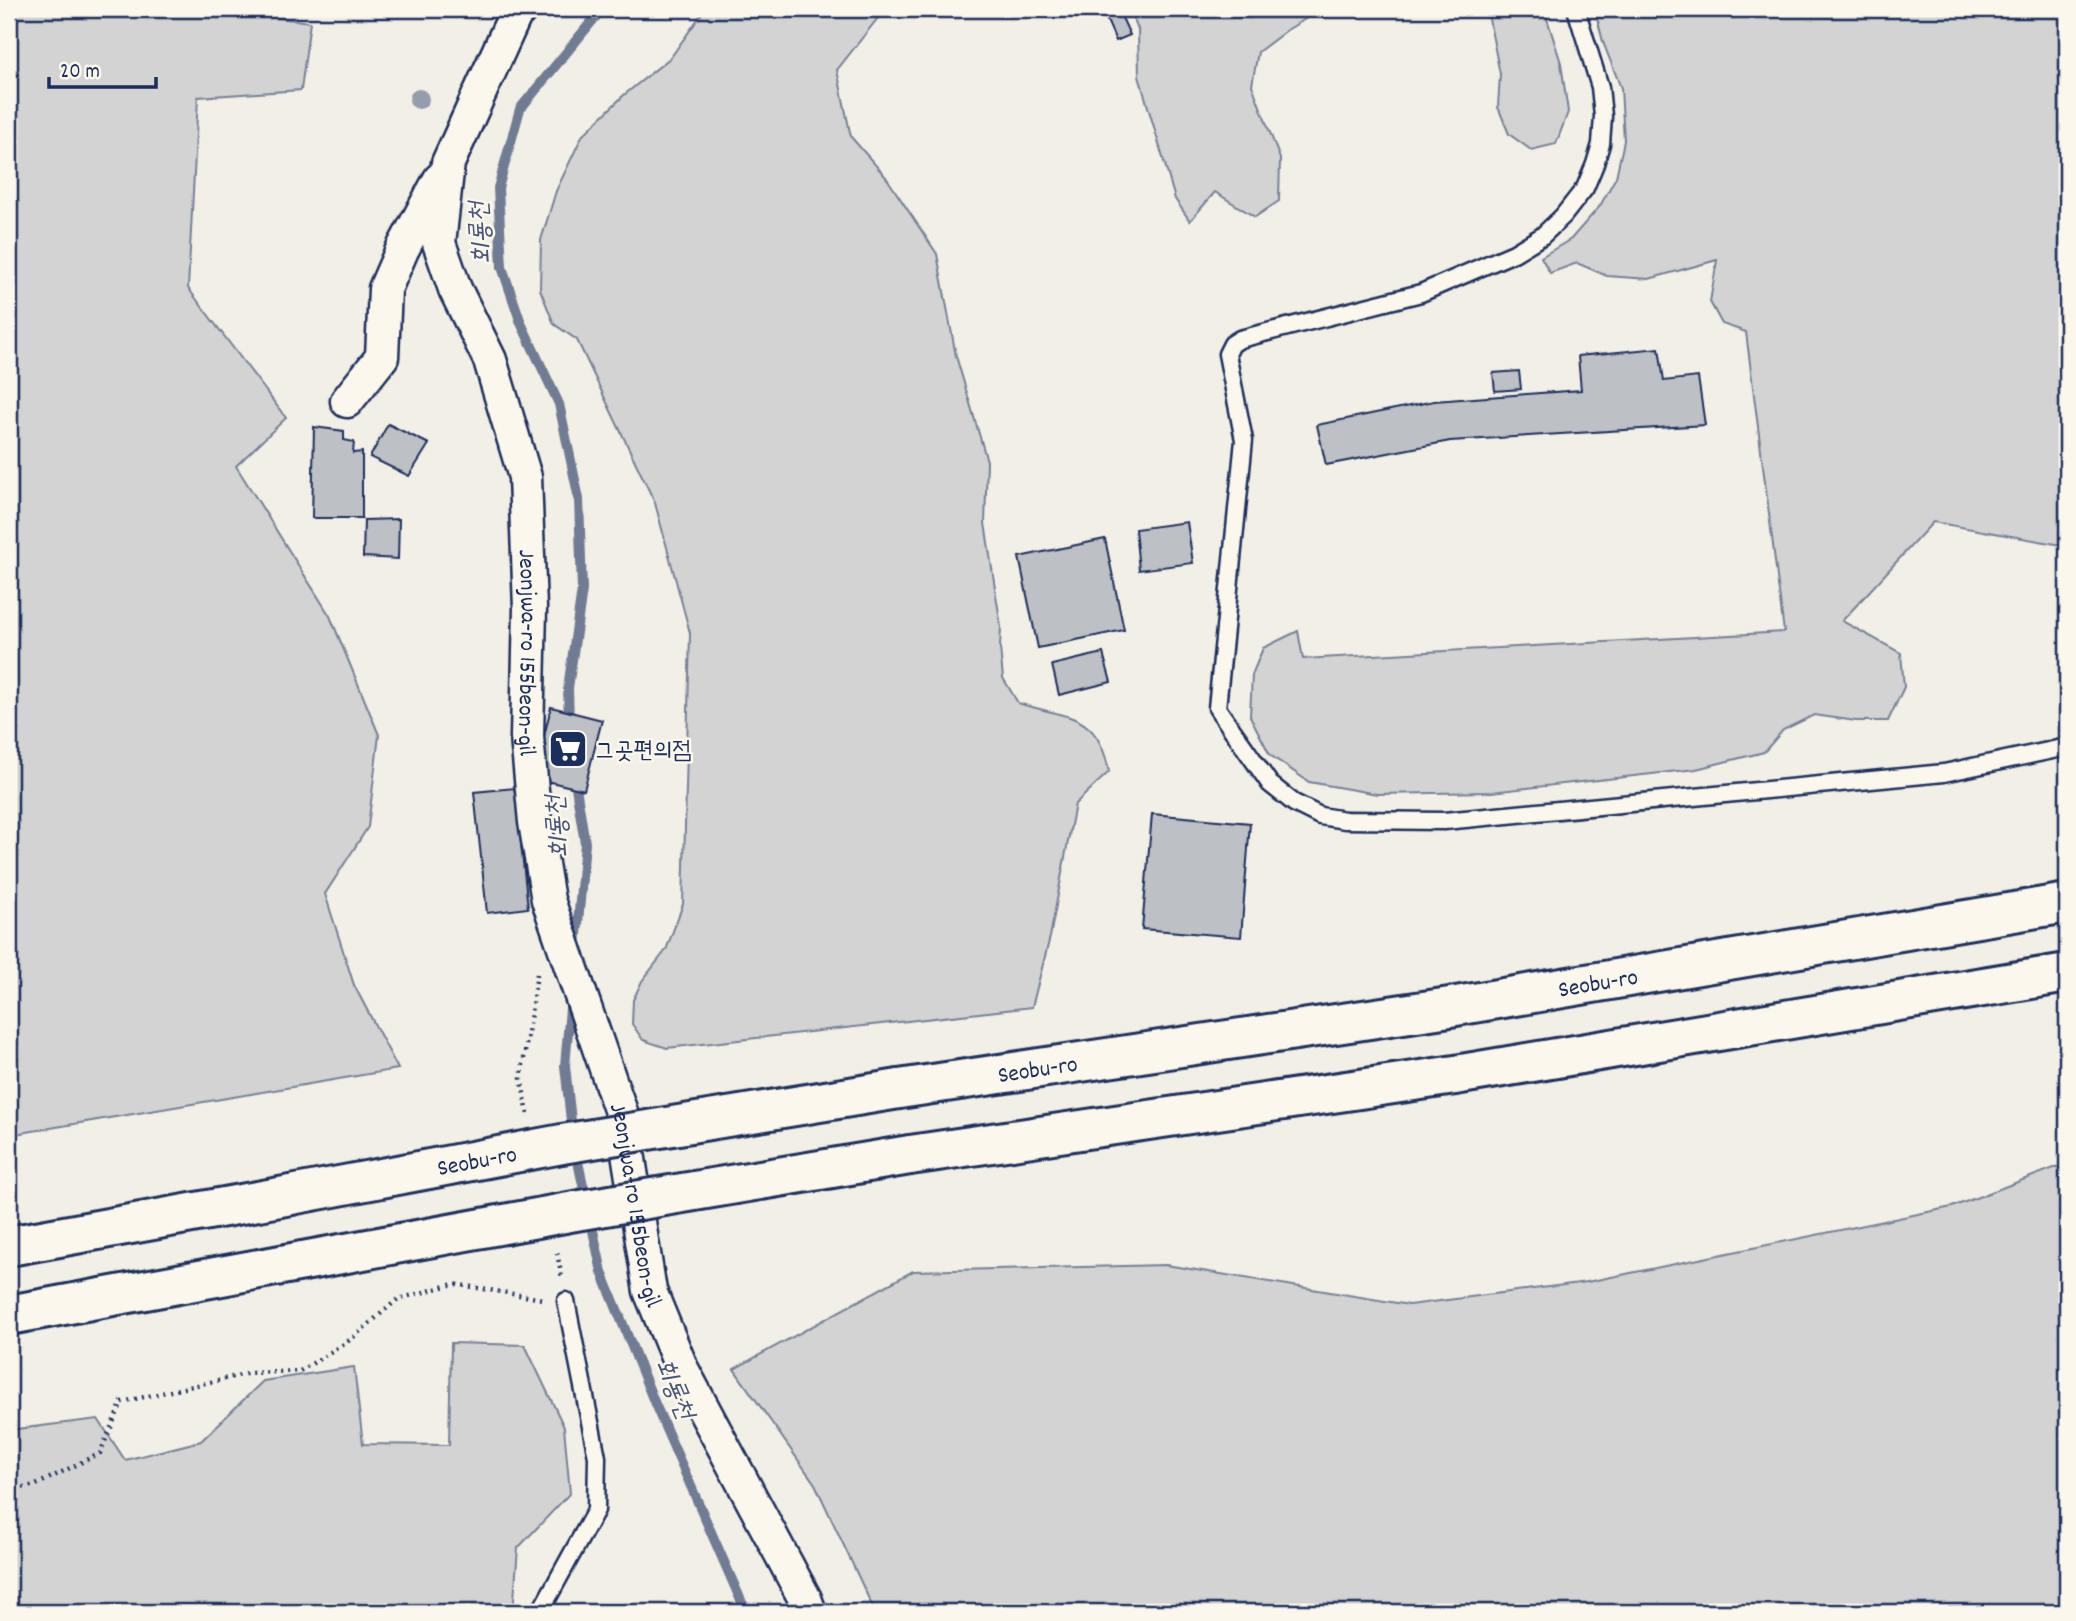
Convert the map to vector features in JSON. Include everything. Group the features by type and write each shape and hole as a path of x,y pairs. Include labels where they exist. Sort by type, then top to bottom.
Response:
{"highway":[{"name":"Seobu-ro","path":"9,1246 562,1144 899,1089 1450,1007 2067,903"},
{"path":"9,1315 575,1211 910,1155 1455,1075 2067,973"}],"street":[{"name":"Jeonjwa-ro 155beon-gil","path":"521,9 515,15 448,163 439,243 455,289 490,360 525,477 530,608 527,737 535,822 548,900 622,1115 650,1291 682,1369 810,1612"},
{"path":"347,401 382,357 385,289 402,250 448,163"}],"lane":[{"path":"1576,9 1600,87 1603,116 1601,144 1595,164 1585,188 1563,216 1542,236 1514,253 1421,293 1240,339 1232,344 1227,354 1244,440 1217,708 1270,784 1294,803 1320,816 1345,820 1444,821 1917,776 1944,773 2067,747"},
{"path":"540,1612 596,1510 597,1457 566,1301"}],"shaded area":[{"path":"9,9 208,9 310,22 301,90 198,97 188,288 286,418 236,466 330,616 379,735 368,827 325,894 354,985 398,1069 9,1135"},
{"path":"705,9 885,9 837,70 851,137 886,177 937,254 956,356 987,461 985,523 1001,627 1003,678 1018,703 1066,716 1089,728 1104,752 1109,772 1075,804 1050,937 1032,1007 667,1048 643,1040 632,1024 633,1000 642,981 666,950 683,904 690,633 655,503 577,340 554,324 540,289 541,240 556,191 582,136 624,95 671,57"},
{"path":"1129,9 1226,9 1230,17 1250,18 1260,9 1322,9 1258,52 1252,85 1280,159 1279,201 1255,217 1215,192 1190,221 1175,199 1139,76 1138,29"},
{"path":"1487,9 1544,9 1561,63 1568,112 1556,144 1531,150 1509,134 1498,107 1500,74"},
{"path":"1595,9 2067,9 2067,546 1933,522 1842,621 1901,653 1904,687 1888,721 1856,721 1814,715 1783,730 1764,752 1696,769 1491,792 1377,794 1309,782 1270,755 1250,716 1252,675 1263,648 1298,631 1303,659 1784,632 1746,332 1722,324 1710,302 1717,260 1649,279 1607,276 1577,263 1550,273 1541,257 1571,239 1600,206 1616,177 1624,141 1621,88 1603,42"},
{"path":"2054,1168 2067,1168 2067,1612 875,1612 815,1484 734,1369 913,1271 1166,1265 1409,1305 1587,1282 1952,1207"},
{"path":"451,1343 525,1345 564,1427 570,1493 518,1548 513,1612 9,1612 9,1430 98,1419 125,1460 201,1441 263,1381 354,1367 363,1444 449,1445"}],"building":[{"path":"1102,9 1118,9 1130,35 1116,41"},
{"path":"1659,348 1664,381 1698,377 1705,425 1450,441 1326,465 1317,425 1434,401 1581,390 1578,356"},
{"path":"1519,371 1521,389 1495,391 1493,373"},
{"path":"388,424 429,444 409,476 370,457"},
{"path":"314,427 344,431 344,440 354,442 353,453 362,452 362,518 312,518"},
{"path":"399,519 398,559 363,557 364,520"},
{"path":"1187,522 1193,563 1139,570 1135,529"},
{"path":"1105,539 1124,630 1038,648 1019,557"},
{"path":"1103,653 1111,682 1059,695 1052,665"},
{"name":"그곳편의점","path":"551,707 602,720 584,790 534,778"},
{"path":"515,788 528,908 487,913 474,792"},
{"path":"1152,814 1250,823 1241,937 1142,929"}],"waterway":[{"name":"회룡천","path":"569,724 568,688 582,590 579,499 559,404 521,323 502,267 498,188 520,109 602,9"},
{"name":"회룡천","path":"574,775 585,843 576,946"},
{"name":"회룡천","path":"571,997 565,1066 573,1139 602,1272 655,1404 746,1612"}],"place":[{"name":"그곳편의점","path":"568,749"}]}
